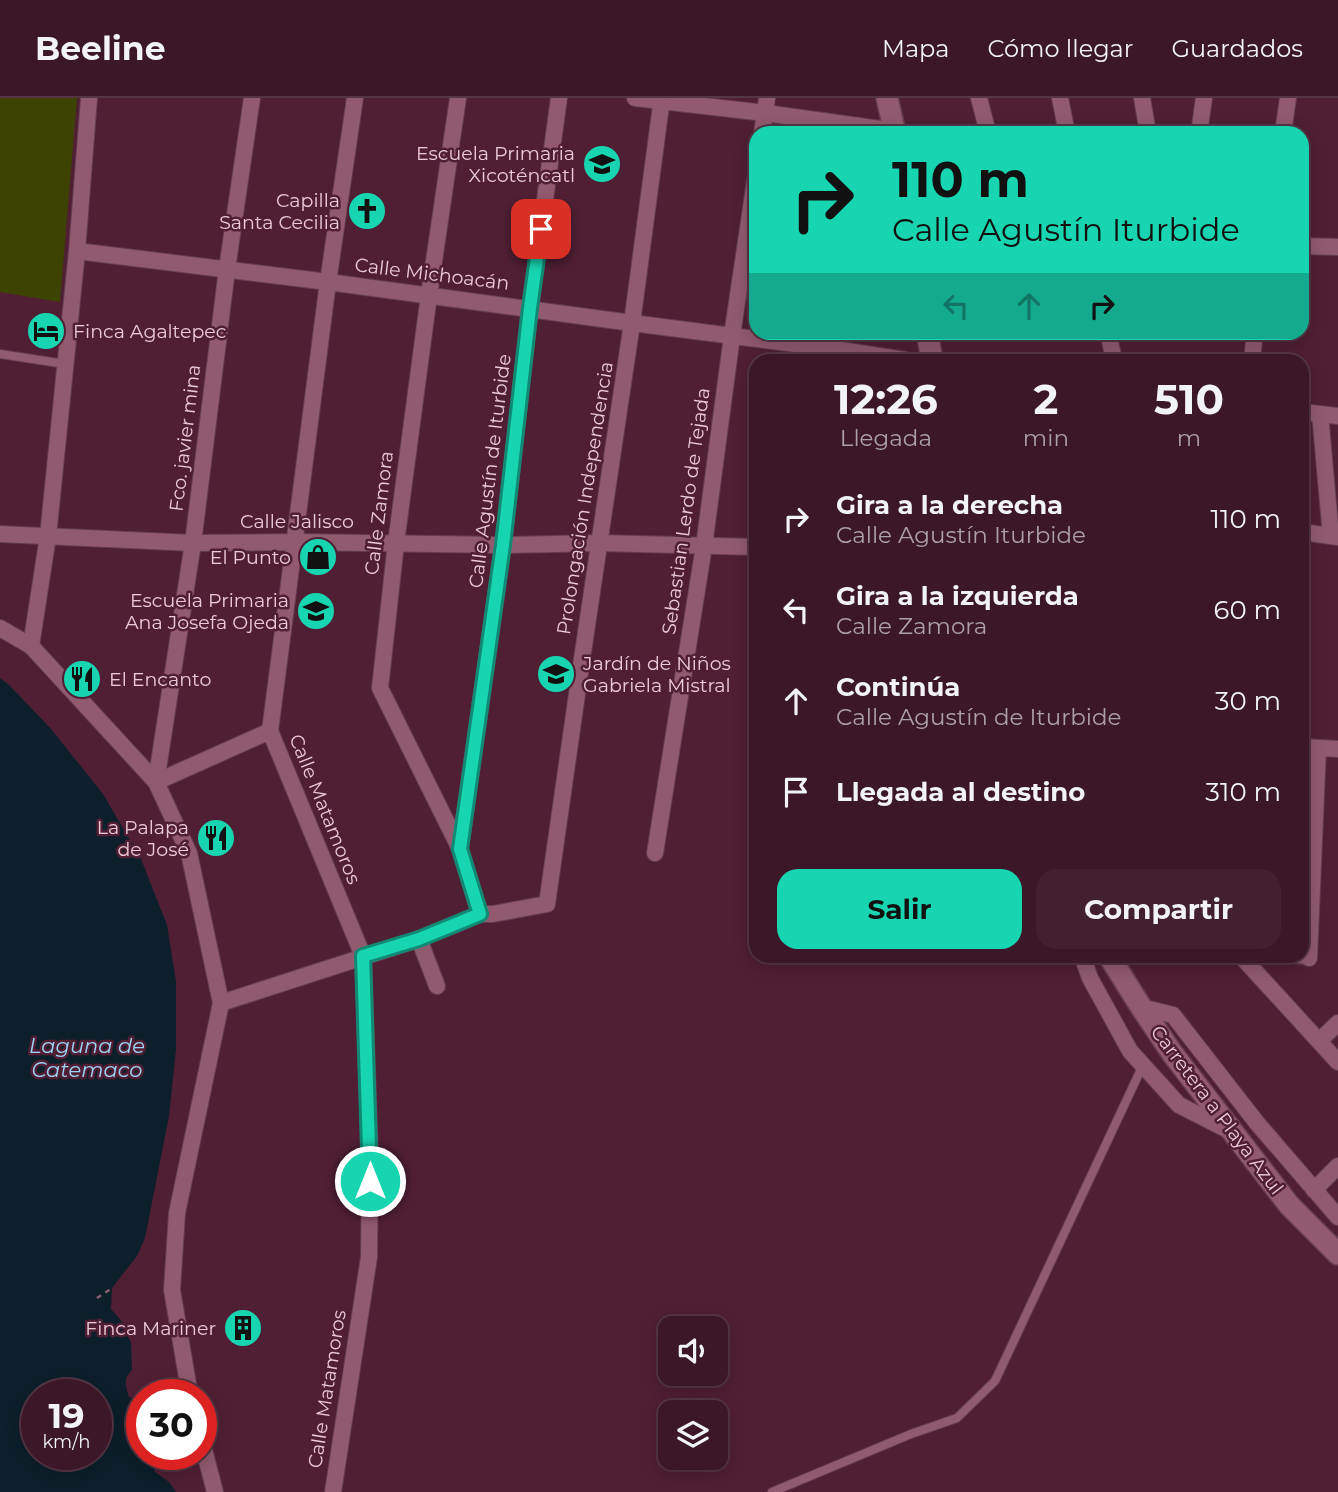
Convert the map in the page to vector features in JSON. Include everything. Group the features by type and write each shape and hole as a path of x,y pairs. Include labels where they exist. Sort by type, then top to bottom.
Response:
{"main road":[{"path":"887,98 894,126"},
{"name":"Carretera a Playa Azul","path":"1118,963 1141,1007 1172,1054 1289,1205 1338,1255"}],"street":[{"path":"31,646 47,536 77,251 89,98"},
{"name":"Fco. javier mina","path":"156,782 193,543 227,269 252,98"},
{"name":"Calle Matamoros","path":"333,1492 369,1257 370,1156 363,956 270,731 328,282 355,98"},
{"name":"Calle Zamora","path":"458,98 396,543 380,688 460,849 480,914"},
{"name":"Calle Agustín de Iturbide","path":"460,849 503,545 530,308 559,98"},
{"path":"635,98 766,106 844,126"},
{"path":"979,98 986,126"},
{"path":"1060,98 1066,126"},
{"path":"1142,98 1147,126"},
{"path":"1200,126 1204,98"},
{"path":"1284,126 1288,98"},
{"name":"Prolongación Independencia","path":"480,914 547,904 662,100"},
{"path":"763,126 766,106"},
{"name":"Sebastian Lerdo de Tejada","path":"654,853 704,546 749,221"},
{"path":"1309,246 1338,247"},
{"name":"Calle Michoacán","path":"77,251 749,338"},
{"name":"Calle Michoacán","path":"769,340 872,354"},
{"path":"1309,413 1338,416"},
{"path":"1309,533 1334,537 1320,414"},
{"name":"Calle Jalisco","path":"0,534 193,543 600,543 749,547"},
{"path":"0,628 31,646 156,782 189,853 221,1003 177,1213 172,1290 187,1379"},
{"path":"156,782 270,731"},
{"path":"1309,958 1310,747 1338,750"},
{"path":"221,1003 419,939 480,914"},
{"path":"419,939 437,986"},
{"path":"1085,963 1130,1051 1179,1105 1233,1133"},
{"path":"1250,963 1338,1062"},
{"path":"1141,1007 1173,1015 1257,1123 1338,1217"},
{"path":"1319,1041 1338,1023"},
{"path":"1314,1190 1338,1166"},
{"path":"209,1470 215,1492"}],"lane":[{"path":"0,354 65,364"},
{"path":"772,1492 911,1434 957,1418 995,1381 1143,1065"}],"path":[{"path":"97,1298 112,1288"}],"green space":[{"path":"0,98 77,98 60,302 0,292"}],"water":[{"name":"Laguna de Catemaco","path":"0,678 51,729 103,794 141,859 167,925 176,982 176,1049 169,1116 145,1238 137,1256 112,1288 111,1309 123,1323 131,1343 132,1370 126,1379 126,1470 155,1470 176,1492 0,1492"}],"place":[{"name":"Escuela Primaria Xicoténcatl","path":"602,164"},
{"name":"Capilla Santa Cecilia","path":"367,211"},
{"name":"Finca Agaltepec","path":"46,331"},
{"name":"El Punto","path":"318,557"},
{"name":"Escuela Primaria Ana Josefa Ojeda","path":"316,611"},
{"name":"Jardín de Niños Gabriela Mistral","path":"556,674"},
{"name":"El Encanto","path":"82,679"},
{"name":"La Palapa de José","path":"216,838"},
{"name":"Finca Mariner","path":"243,1328"}],"route":[{"path":"370,1181 363,956 419,939 480,914 460,849 503,545 541,229"}]}
